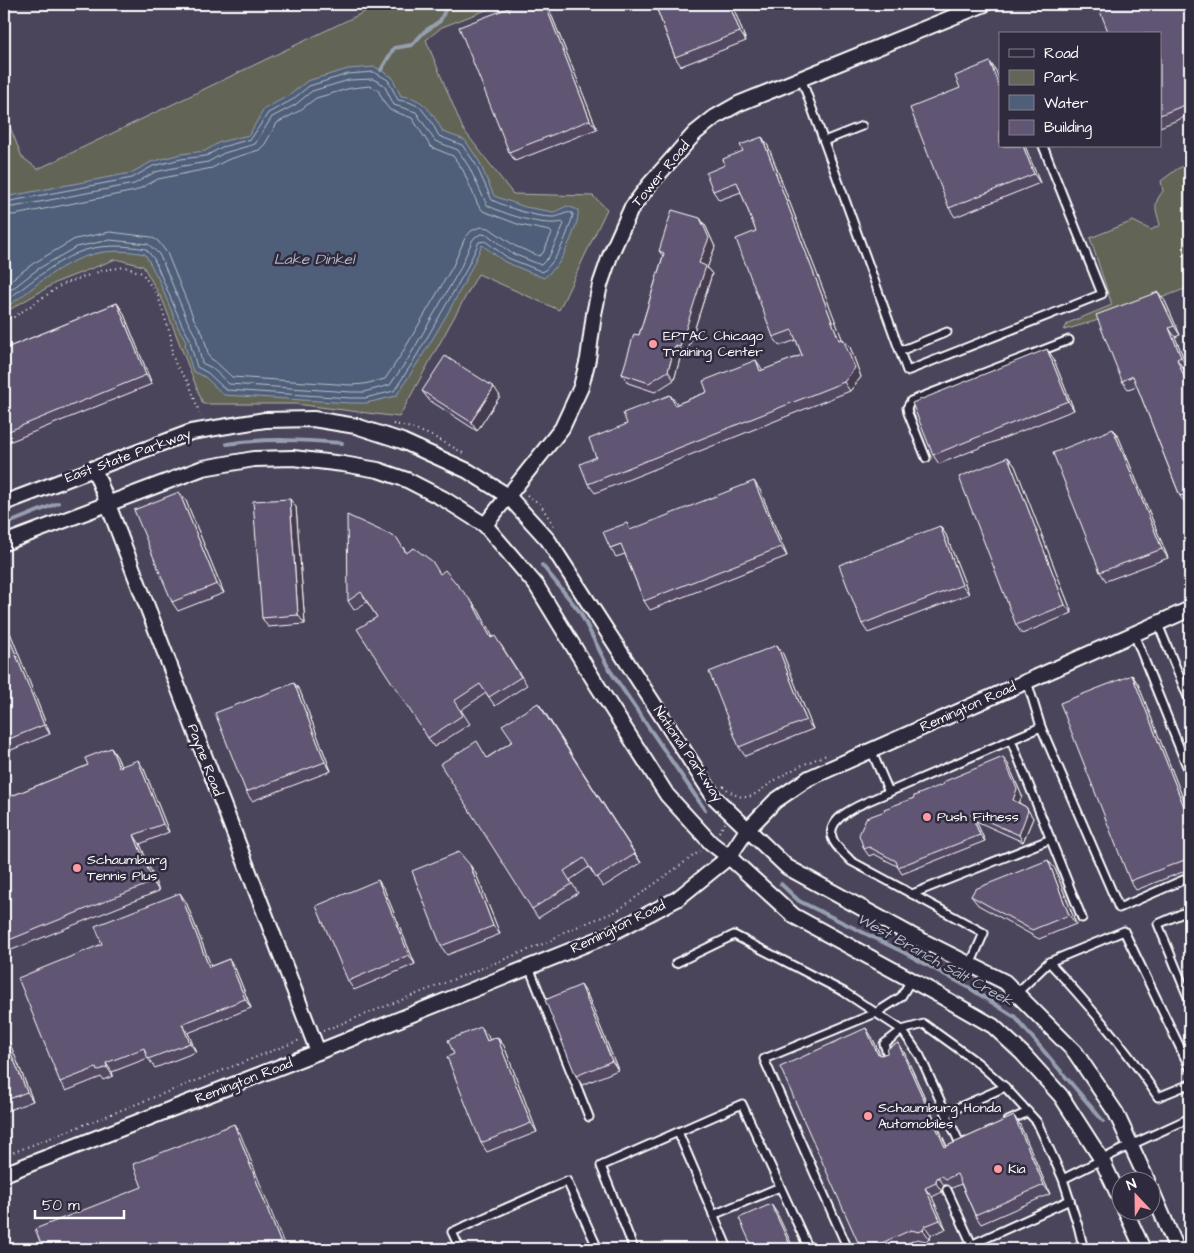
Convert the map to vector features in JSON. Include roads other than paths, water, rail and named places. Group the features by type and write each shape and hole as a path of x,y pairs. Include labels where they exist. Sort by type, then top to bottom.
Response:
{"street":[{"name":"Tower Road","path":"485,526 562,428 581,387 588,359 600,285 610,256 631,209 649,185 695,134 715,117 738,104 984,4"},
{"name":"East State Parkway","path":"4,503 191,432 265,420 313,419 356,426 402,441 468,471 508,496"},
{"path":"4,543 203,468 254,460 293,458 378,470 406,480 444,499 485,526 536,585 667,795 710,843 794,916 993,1026 1024,1054 1061,1096 1102,1160 1112,1182"},
{"name":"Payne Road","path":"94,468 318,1052"},
{"name":"National Parkway","path":"508,496 548,540 714,797 787,867 911,935 1006,982 1075,1052 1116,1113 1143,1170"},
{"name":"Remington Road","path":"4,1174 318,1052 604,937 677,899 728,857 747,830 775,801 809,778 1190,609"},
{"path":"1162,1214 1177,1249"},
{"path":"1130,1220 1143,1249"}],"lane":[{"path":"801,78 907,371 1102,294 1044,148"},
{"path":"824,141 862,126"},
{"path":"900,350 947,332"},
{"path":"926,458 908,413 907,408 912,401 1069,340"},
{"path":"1158,624 1190,702"},
{"path":"1134,634 1190,774"},
{"path":"1028,681 1041,727 1119,908 1190,877"},
{"path":"970,965 984,933 851,861 838,847 832,837 832,827 841,814 1041,727"},
{"path":"1011,740 1082,918"},
{"path":"872,750 889,792"},
{"path":"912,894 1051,839"},
{"path":"1190,910 1158,924 1190,1002"},
{"path":"1018,993 1049,962 1124,931 1190,1068"},
{"path":"676,962 734,935 844,992 902,1030 920,1056 960,1144 968,1140"},
{"path":"1049,962 1095,1011 1136,1062 1158,1097 1190,1084"},
{"path":"530,968 589,1117"},
{"path":"848,1249 764,1058 876,1014 901,997 912,980"},
{"path":"889,1059 884,1044 902,1030 924,1024 971,1058 1005,1087 1037,1122 1063,1179 1081,1248"},
{"path":"946,1113 1005,1087"},
{"path":"634,1249 601,1166 742,1104 809,1249"},
{"path":"1002,1124 1028,1112"},
{"path":"1063,1179 1190,1118"},
{"path":"678,1132 728,1249"},
{"path":"460,1249 452,1232 567,1181 598,1249"},
{"path":"714,1215 780,1186"},
{"path":"947,1190 973,1247"},
{"path":"962,1249 973,1247 1070,1200"}],"water":[{"name":"Lake Dinkel","path":"375,67 392,77 401,96 409,97 422,103 443,132 465,140 479,161 494,196 525,207 554,212 567,206 578,210 577,222 564,253 558,264 544,278 505,262 482,245 442,322 396,396 366,403 350,403 224,395 205,377 193,371 185,346 186,341 178,327 158,278 145,254 114,251 87,256 74,261 49,276 4,308 4,192 10,196 131,173 151,162 181,154 205,151 220,142 249,135 264,109 290,95 307,81 348,69"}],"waterway":[{"path":"381,70 394,48 412,45 424,32 440,21 448,4"},
{"path":"227,444 284,440 342,443"},
{"path":"4,525 58,503"},
{"name":"West Branch Salt Creek","path":"542,565 580,612 609,669 705,810"},
{"name":"West Branch Salt Creek","path":"781,884 799,901 905,953 968,987 1015,1017 1103,1121"}],"place":[{"name":"EPTAC Chicago Training Center","path":"653,344"},
{"name":"Push Fitness","path":"927,817"},
{"name":"Schaumburg Tennis Plus","path":"77,868"},
{"name":"Schaumburg Honda Automobiles","path":"868,1116"},
{"name":"Kia","path":"998,1169"}]}
